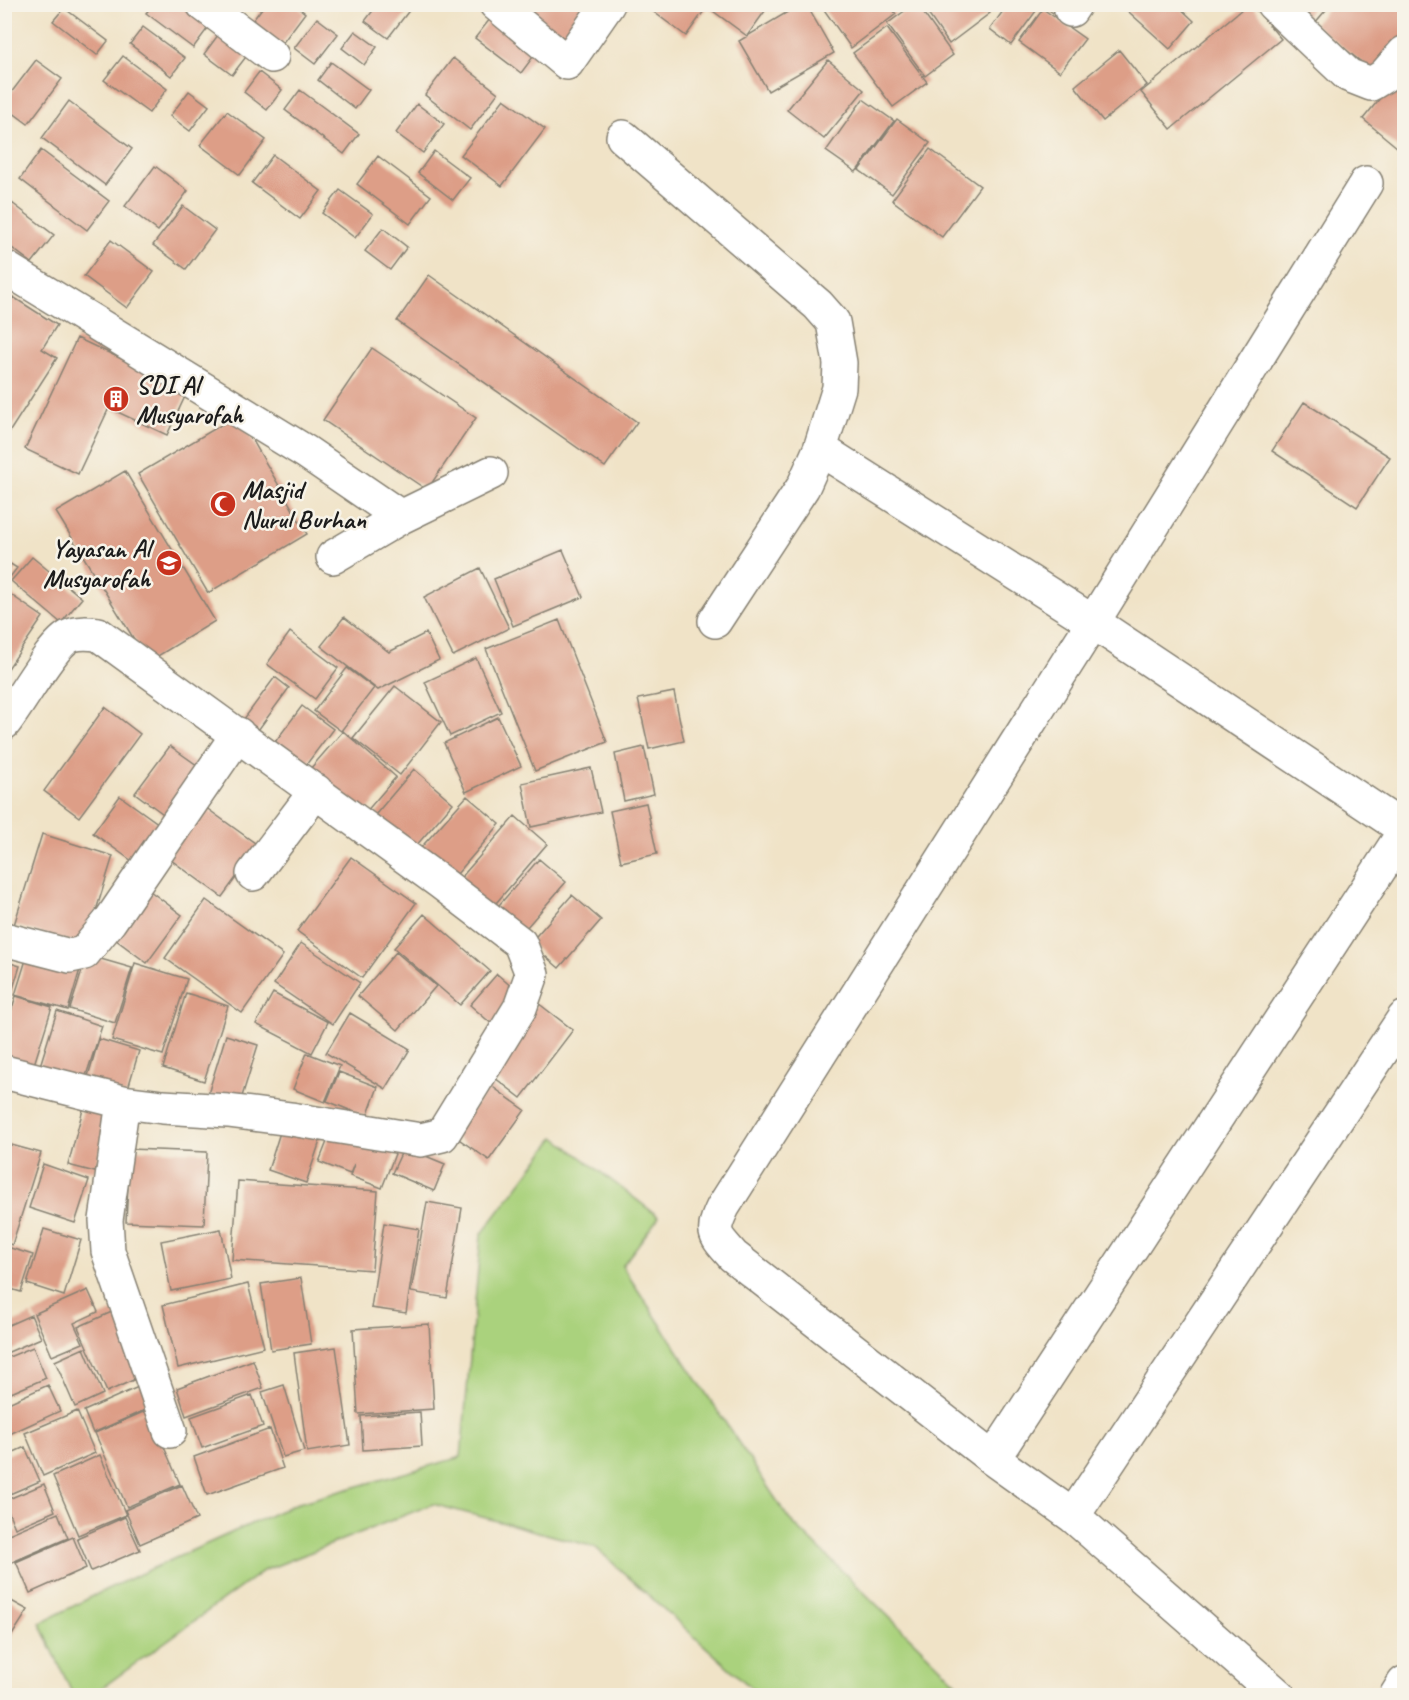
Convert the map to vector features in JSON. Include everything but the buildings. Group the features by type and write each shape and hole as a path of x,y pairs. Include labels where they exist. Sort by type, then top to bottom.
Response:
{"street":[{"path":"203,4 272,56"},
{"path":"496,4 567,63 608,4"},
{"path":"1273,4 1333,62 1348,75 1360,80 1371,84 1384,76 1404,53"},
{"path":"623,137 818,305 833,322 840,363 839,388 820,449 803,487 715,621"},
{"path":"1279,1695 1073,1516 993,1459 733,1256 716,1236 715,1223 729,1197 1093,622 1366,183"},
{"path":"4,267 306,452 401,518"},
{"path":"820,449 1093,622 1404,831 993,1459"},
{"path":"333,557 401,518 491,473"},
{"path":"4,1072 123,1102 270,1116 421,1140 442,1135 455,1116 520,1008 532,974 520,943 316,791 98,634 70,635 57,645 6,717"},
{"path":"4,939 70,956 84,953 110,921 238,734"},
{"path":"253,874 316,791"},
{"path":"1073,1516 1404,1018"},
{"path":"123,1102 106,1220 108,1251 170,1431"},
{"path":"1396,1695 1404,1683"}],"green space":[{"path":"555,1137 659,1217 622,1266 789,1519 969,1695 759,1695 595,1547 433,1504 263,1571 92,1695 73,1695 40,1623 107,1589 295,1504 461,1457 481,1235"}],"place":[{"name":"SDI Al Musyarofah","path":"116,399"},
{"name":"Masjid Nurul Burhan","path":"223,504"},
{"name":"Yayasan Al Musyarofah","path":"169,563"}]}
